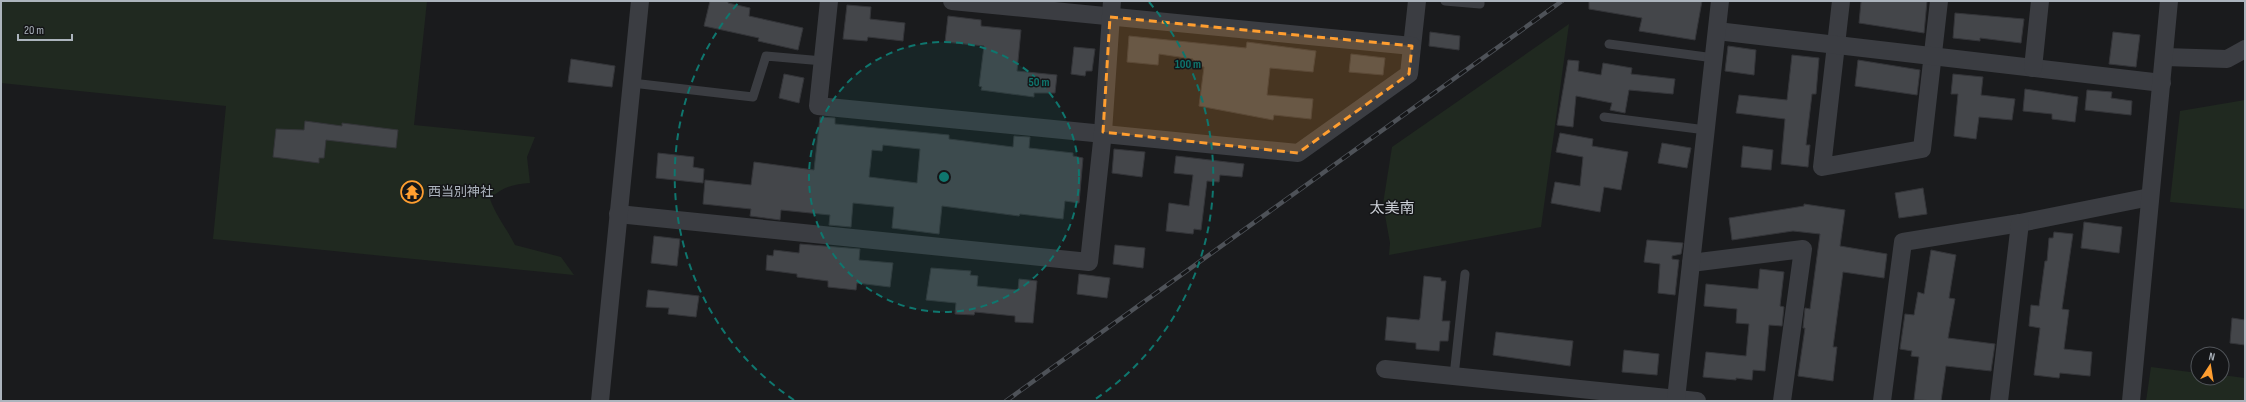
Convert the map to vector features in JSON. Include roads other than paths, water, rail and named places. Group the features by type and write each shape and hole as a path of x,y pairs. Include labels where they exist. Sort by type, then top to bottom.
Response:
{"street":[{"path":"600,401 640,1"},
{"path":"829,1 818,106 1103,132 1298,153 1410,74 1417,1"},
{"path":"952,1 1111,9 1412,46"},
{"path":"1676,399 1720,1"},
{"path":"1841,1 1822,167 1922,149 1939,1"},
{"path":"2033,68 2040,1"},
{"path":"2131,401 2150,197 2165,58 2169,1"},
{"path":"618,214 1089,262 1103,132 1111,9"},
{"path":"1717,31 2162,83"},
{"path":"2165,58 2227,60 2245,49"},
{"path":"1882,401 1903,242 2020,223 2150,197"},
{"path":"1999,401 2020,223"},
{"path":"1691,263 1803,248 1782,401"},
{"path":"1385,369 1697,401"}],"lane":[{"path":"1445,1 1480,4 1480,1"},
{"path":"1609,44 1714,58"},
{"path":"632,83 753,97 766,56 823,61"},
{"path":"1604,117 1706,130"},
{"path":"1454,376 1465,274"}],"railway":[{"path":"1006,401 1562,1"}],"place":[{"name":"西当別神社","path":"412,192"}],"district":[{"name":"太美南","path":"1392,208"}]}
